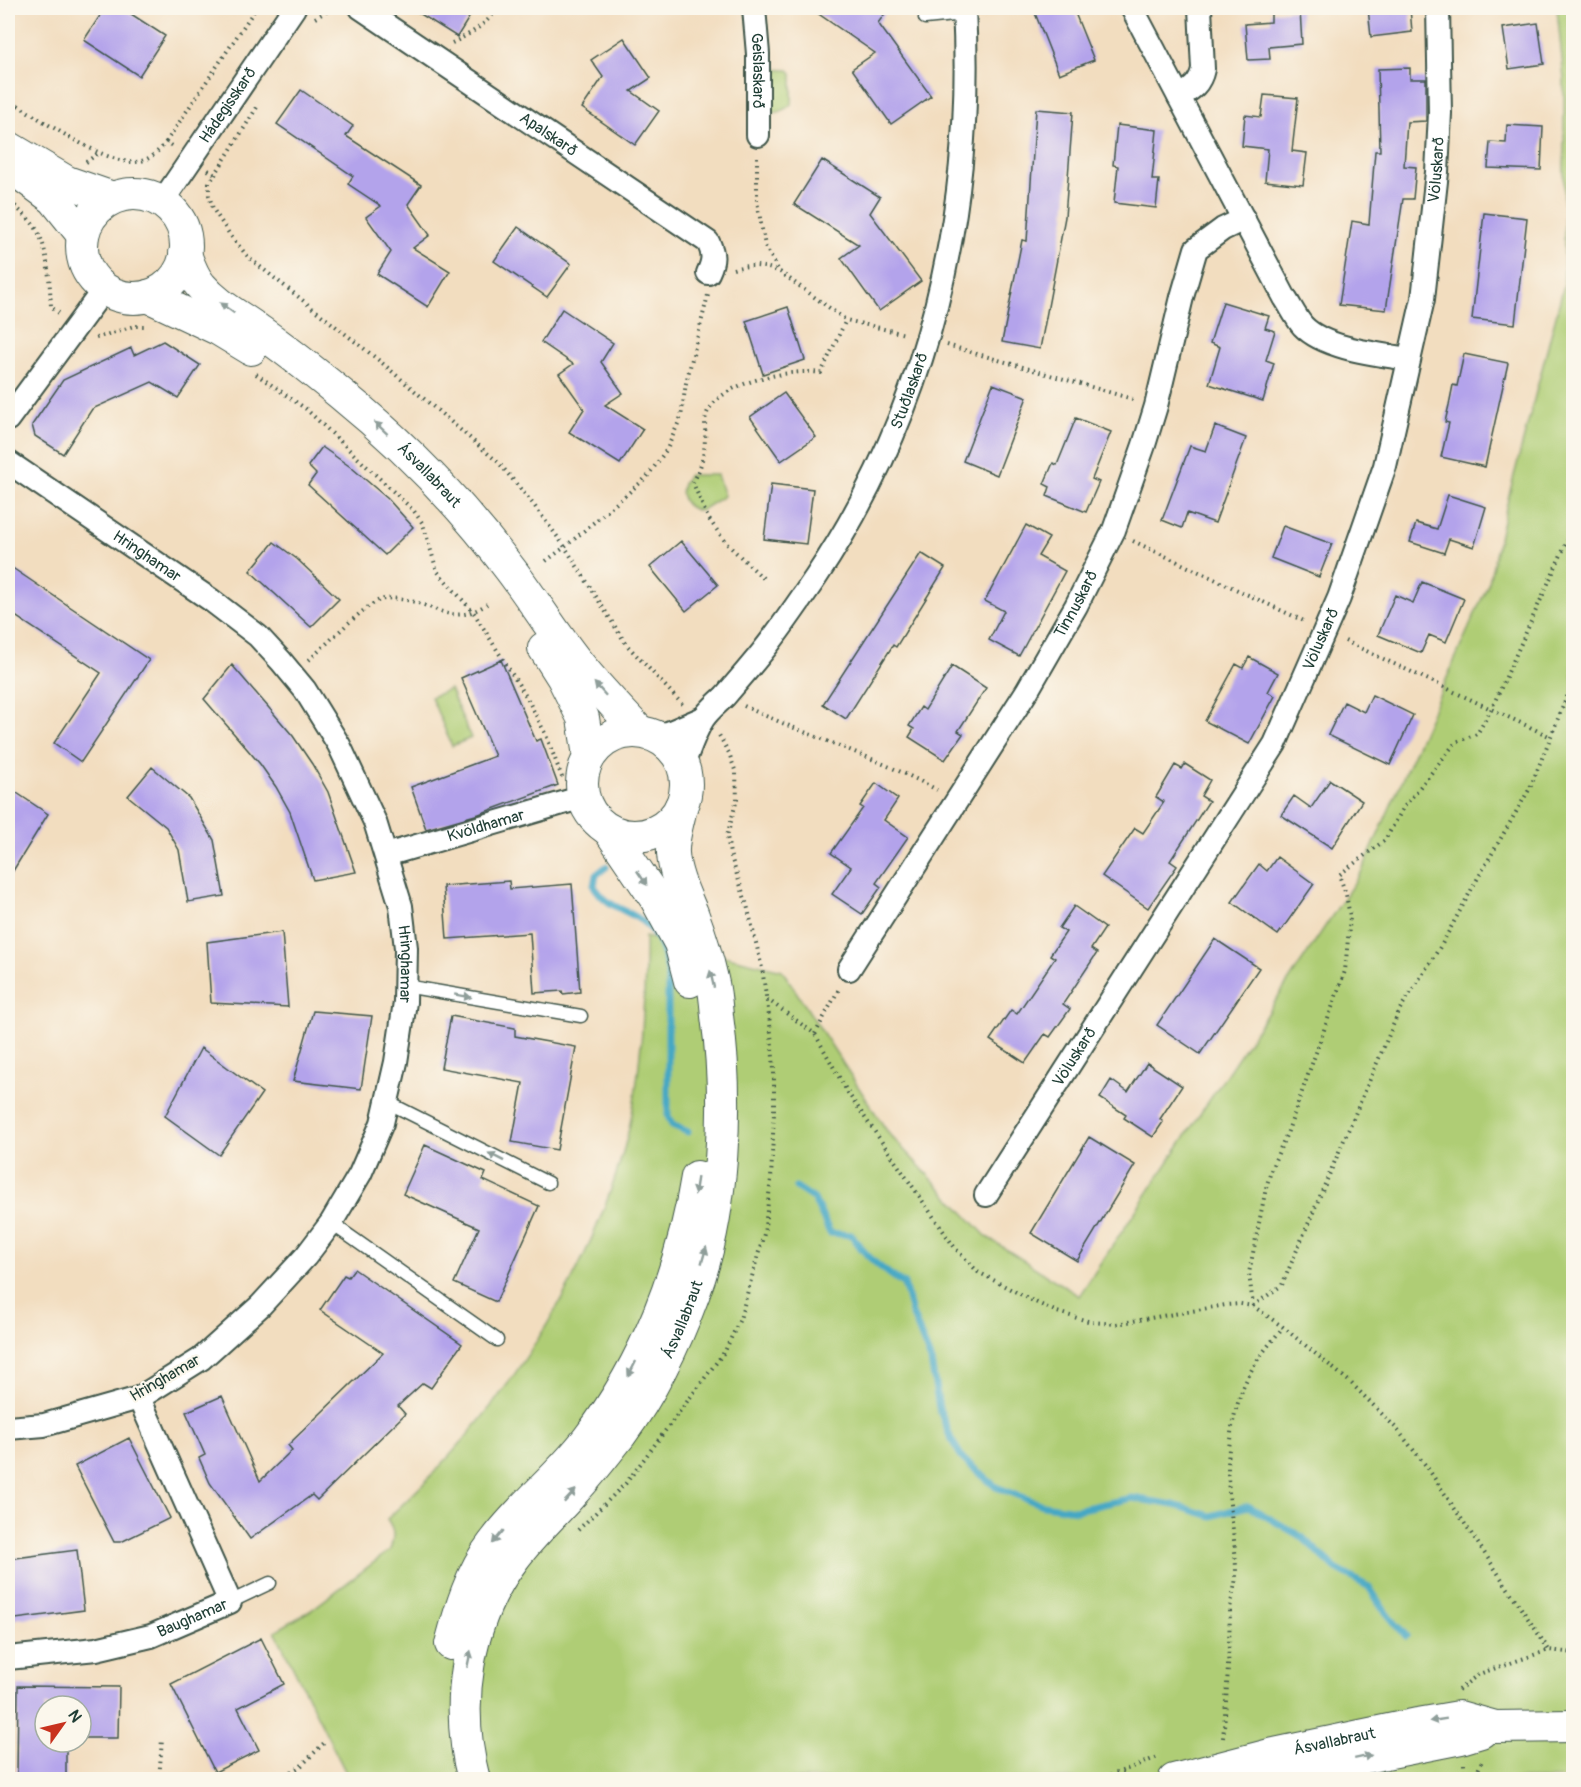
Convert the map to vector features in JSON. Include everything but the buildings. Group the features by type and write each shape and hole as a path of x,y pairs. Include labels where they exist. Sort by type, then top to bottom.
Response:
{"main road":[{"path":"8,147 68,182 113,198"},
{"path":"8,166 54,199 83,235"},
{"path":"130,194 147,195 162,202 174,212 182,225 186,239 186,254 173,281 148,296 132,298 117,296 104,289 85,265 82,250 83,235 88,220 99,207 113,198 130,194"},
{"name":"Ásvallabraut","path":"186,254 190,268 201,286 223,306 259,330 364,412 415,460 465,513 510,568 575,660 599,689 647,734"},
{"name":"Ásvallabraut","path":"148,296 218,329 267,359 329,409 440,513 535,634 563,678 583,718 590,756"},
{"path":"626,732 647,734 666,742 676,752 683,765 686,792 681,806 671,820 657,831 640,836 622,835 609,830 576,799 584,769 590,756 599,745 611,736 626,732"},
{"name":"Ásvallabraut","path":"474,1779 464,1731 464,1699 473,1640 483,1612 511,1561 597,1464 623,1431 650,1390 676,1336 694,1291 709,1238 722,1156 721,1040 713,981 675,866 672,850 681,806"},
{"name":"Ásvallabraut","path":"456,1779 451,1756 445,1692 447,1659 464,1600 475,1574 492,1545 586,1441 606,1415 626,1382 650,1334 676,1271 692,1212 700,1158 703,1110 703,1060 696,1000 680,943 656,898 609,830"},
{"name":"Ásvallabraut","path":"1174,1779 1270,1755 1459,1717 1495,1727 1574,1726"},
{"name":"Ásvallabraut","path":"1265,1779 1461,1738 1495,1727"}],"street":[{"name":"Hádegisskarð","path":"162,202 294,8"},
{"name":"Apalskarð","path":"361,8 708,242 714,253 712,263 714,279"},
{"name":"Geislaskarð","path":"754,8 758,54 758,135"},
{"path":"1132,8 1285,298 1302,325 1324,340 1350,348 1409,359"},
{"path":"1179,97 1195,87 1203,69 1200,8"},
{"name":"Völuskarð","path":"986,1195 1275,744 1326,632 1360,543 1385,466 1423,299 1437,172 1440,113 1438,8"},
{"name":"Stuðlaskarð","path":"683,765 704,718 762,652 792,613 839,541 881,463 911,389 928,339 944,274 958,189 963,131 964,11"},
{"name":"Tinnuskarð","path":"849,969 1028,691 1076,606 1114,530 1156,406 1196,249 1223,229 1244,219"},
{"path":"8,419 104,289"},
{"name":"Hringhamar","path":"8,462 210,600 258,636 292,675 318,709 339,745 375,822 401,906 406,948 405,1002 396,1062 382,1123 360,1174 332,1223 306,1256 260,1306 201,1359 139,1398 44,1425 8,1428"},
{"name":"Stuðlaskarð","path":"647,734 669,732 704,718"},
{"name":"Kvöldhamar","path":"386,855 576,799"},
{"name":"Baughamar","path":"8,1658 96,1649 151,1636 230,1602 139,1398"}],"lane":[{"path":"925,18 964,11"},
{"path":"405,986 581,1016"},
{"path":"387,1102 548,1183"},
{"path":"332,1223 497,1340"},
{"path":"230,1602 270,1583"}],"path":[{"path":"8,99 87,146 132,162 144,160 156,154 166,142 256,8"},
{"path":"430,54 470,34 498,8"},
{"path":"758,135 757,201 765,246 780,272"},
{"path":"166,142 215,175 209,183 213,210 249,258 381,362 499,464 565,547 626,644 684,705"},
{"path":"13,204 36,228 42,241 50,283 51,307 94,339 134,326 154,327"},
{"path":"546,561 647,477 668,449 681,417 688,372 714,279 744,266 756,265 780,272 846,320 928,339 1111,392"},
{"path":"763,578 727,544 708,518 693,483 703,464 706,416 716,398 737,387 805,370 821,373 846,320"},
{"path":"251,370 306,409 414,511 423,524 437,571 474,613 527,698 576,799"},
{"path":"1253,1306 1249,1273 1266,1188 1345,971 1350,917 1346,894 1339,875 1385,840 1404,807 1456,742 1477,735 1491,710 1574,526"},
{"path":"1114,530 1159,554 1303,620"},
{"path":"292,675 366,609 382,599 412,600 460,616 474,613 487,604"},
{"path":"1366,651 1551,737"},
{"path":"1253,1306 1282,1285 1400,1009 1442,944 1530,788 1574,679"},
{"path":"724,696 771,719 833,742 920,780"},
{"path":"816,1034 849,969"},
{"path":"766,998 816,1034 848,1093 955,1248 978,1272 1042,1306 1091,1322 1116,1324 1226,1305 1253,1306 1283,1327 1350,1382 1396,1428 1427,1467 1549,1650"},
{"path":"1223,1738 1230,1653 1230,1607 1236,1578 1229,1492 1230,1441 1236,1415 1251,1372 1283,1327"},
{"path":"159,1779 162,1739"},
{"path":"275,1779 300,1767 324,1743"},
{"path":"1464,1761 1465,1779"}],"green space":[{"path":"1557,8 1573,8 1573,1779 338,1779 347,1775 275,1631 310,1611 390,1550 393,1534 387,1519 465,1438 500,1394 532,1348 561,1300 608,1198 625,1145 636,1089 641,1046 645,937 782,970 889,1134 987,1237 1079,1296 1362,871 1489,582 1509,495 1564,285 1564,80"},
{"path":"763,69 789,70 792,73 792,103 780,112 765,112"},
{"path":"689,475 717,475 724,496 700,511 688,506 684,502 681,491"},
{"path":"450,689 471,738 452,746 431,697"}],"waterway":[{"path":"606,867 596,875 594,886 605,899 648,926 656,937 664,956 668,970 668,1116 672,1125 688,1132"},
{"path":"796,1187 814,1199 830,1233 852,1235 875,1262 904,1284 912,1313 931,1361 939,1408 951,1439 963,1459 996,1487 1043,1505 1076,1510 1132,1498 1174,1505 1211,1516 1248,1506 1302,1537 1336,1569 1369,1587 1384,1610 1406,1636"}]}
